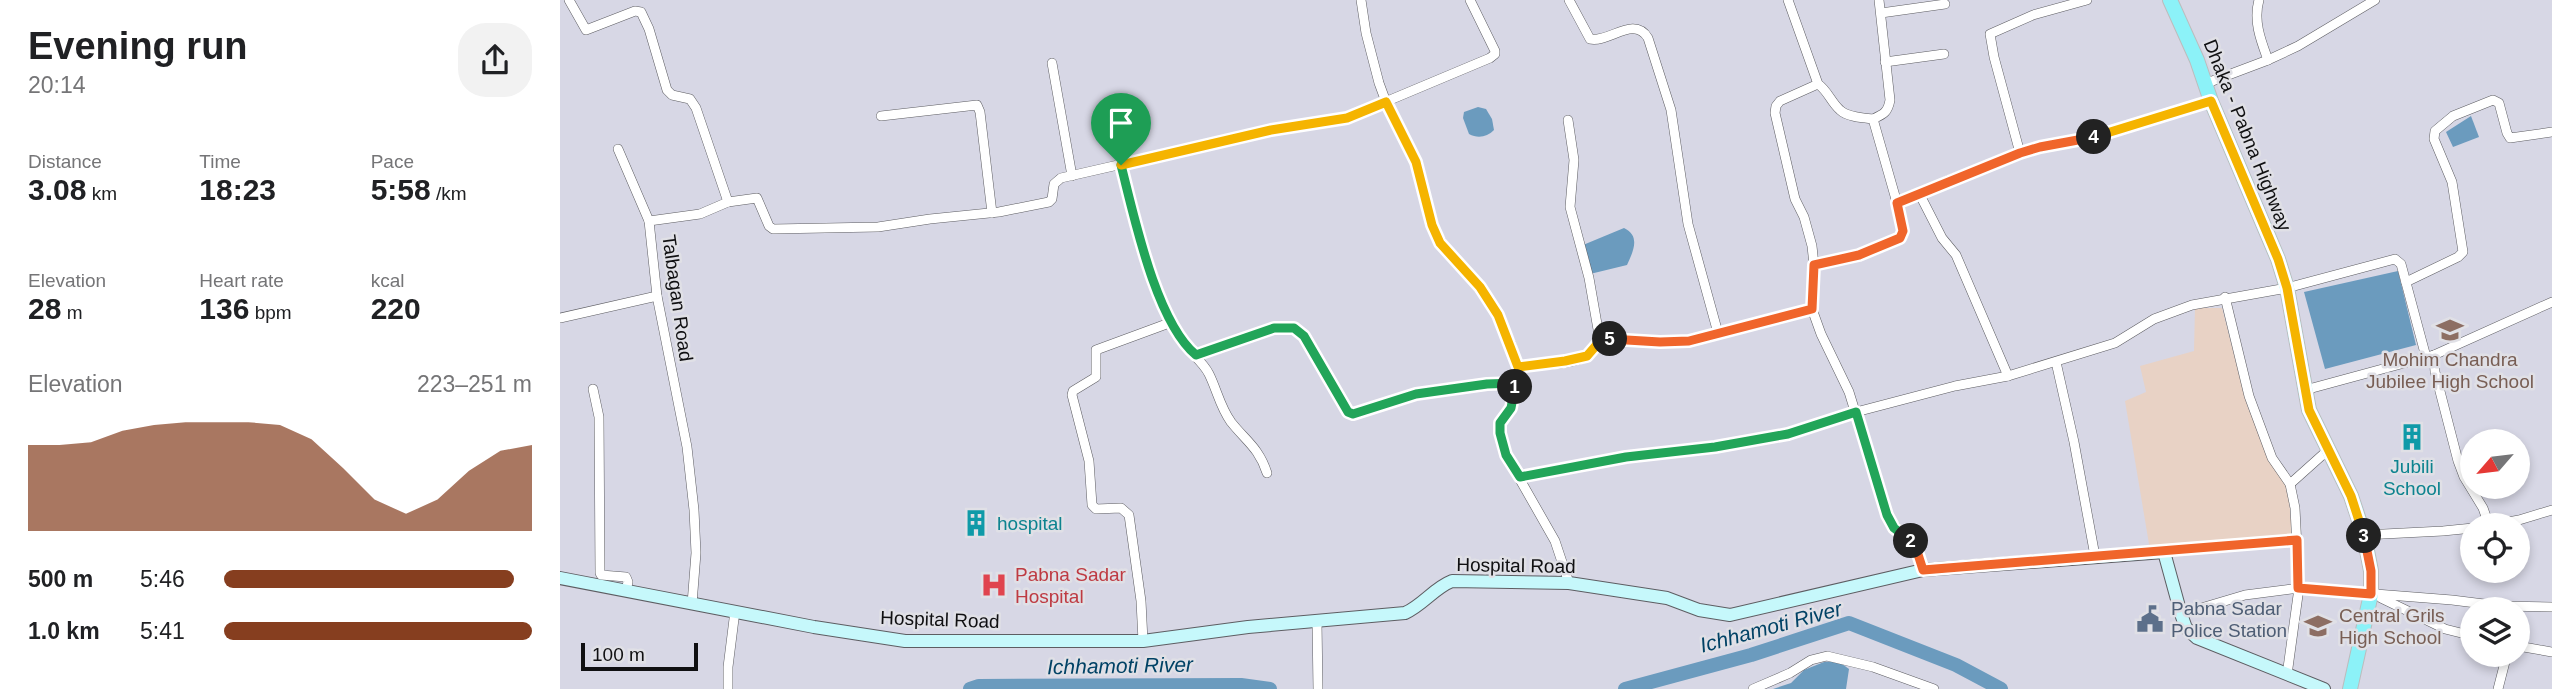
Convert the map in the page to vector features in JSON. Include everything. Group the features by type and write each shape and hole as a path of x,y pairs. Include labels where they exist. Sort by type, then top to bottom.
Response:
{"main road":[{"name":"Dhaka - Pabna Highway","path":"2170,0 2207,83 2211,101 2278,259 2287,288 2309,410 2351,496 2364,535 2373,595 2350,689"},
{"name":"Hospital Road","path":"560,578 905,641 1143,641 1236,628 1405,613 1414,609 1441,585 1452,581 1569,583 1667,598 1699,610 1730,615 1923,570 2164,552"},
{"path":"2164,552 2186,628 2197,638 2324,689"}],"street":[{"path":"569,0 586,30 635,11 641,12 649,29 667,90 672,95 690,99 696,108 728,202 757,198 768,224 773,229 878,227 992,213 1049,202 1056,181 1072,176 1271,130 1347,118 1493,56 1495,51 1471,0"},
{"path":"1361,0 1371,54 1386,102 1416,162 1432,225 1440,243 1480,287 1498,315 1518,367 1511,408 1500,423 1500,433 1506,455 1555,541 1569,583"},
{"path":"1569,0 1590,39 1602,39 1631,28 1640,30 1648,38 1671,110 1688,224 1718,333"},
{"path":"1788,0 1818,83 1845,114 1873,119 1885,114 1890,100 1879,0"},
{"path":"2020,153 1990,34 2034,15 2087,0"},
{"path":"2259,0 2257,22 2268,61"},
{"path":"2207,83 2268,61 2375,0"},
{"path":"1881,13 1945,4"},
{"path":"1885,62 1944,54"},
{"path":"1052,63 1072,176"},
{"path":"1818,83 1780,101 1775,113 1796,199 1812,246 1812,309 1821,334 1841,371 1856,412 1887,515 1894,528 1916,548 1923,570"},
{"path":"2406,282 2463,252 2452,182 2434,139 2435,131 2453,116 2493,100 2499,103 2510,138 2552,132"},
{"path":"1897,203 2020,153 2107,134 2211,101"},
{"path":"881,116 977,105 992,213"},
{"path":"1814,265 1859,255 1900,238 1903,231 1873,119"},
{"path":"1568,120 1574,160 1570,207 1589,278 1600,341"},
{"path":"618,149 649,221"},
{"path":"1121,165 1146,256 1172,322 1183,343 1196,355 1209,374 1230,420 1260,454 1268,473"},
{"path":"1920,195 1942,238 1956,255 2008,376"},
{"name":"Talbagan Road","path":"692,604 696,553 687,447 657,296 649,221 700,214 728,202"},
{"path":"1520,477 1626,457 1715,447 1788,434 1856,412 2056,362 2115,343 2154,319 2192,305 2287,288 2395,259 2401,264 2435,354 2435,372 2458,461 2485,513"},
{"path":"560,318 657,296"},
{"path":"2225,297 2256,416 2272,458 2290,484 2295,508 2298,588 2287,675"},
{"path":"2305,390 2435,354 2552,302"},
{"path":"1518,367 1587,356 1600,341 1689,341 1812,309"},
{"path":"1143,641 1141,601 1129,515 1121,508 1096,509 1092,505 1089,461 1072,396 1073,391 1096,377 1096,351 1172,322"},
{"path":"1196,355 1274,328 1294,328 1304,336 1348,412 1353,414 1416,394 1487,384 1516,383"},
{"path":"2056,362 2095,556"},
{"path":"593,389 599,417 600,573 625,577 628,582 626,591"},
{"path":"2290,484 2328,450"},
{"path":"2530,517 2552,512"},
{"path":"2364,535 2460,529"},
{"path":"2164,552 2297,540"},
{"path":"2181,614 2245,595 2298,588 2500,606 2552,607"},
{"path":"2373,595 2445,629 2460,633"},
{"path":"728,689 735,611"},
{"path":"1317,622 1318,685"},
{"path":"2530,648 2552,652"},
{"path":"1753,689 1790,673 1811,660 1827,656 1873,667 1934,689"},
{"path":"2498,689 2504,667"}],"shaded area":[{"path":"560,0 2552,0 2552,689 560,689"},
{"path":"2195,308 2222,308 2248,408 2288,485 2292,534 2150,550 2125,401 2146,392 2140,366 2194,351"}],"water":[{"path":"1478,107 1486,109 1494,130 1482,136 1469,134 1463,118 1464,112"},
{"path":"2471,116 2479,137 2453,147 2446,132"},
{"path":"1624,228 1634,240 1627,265 1590,274 1583,245"},
{"path":"2398,271 2416,345 2325,369 2304,292"},
{"path":"1838,661 1849,669 1846,689 1773,689 1791,683 1804,670 1824,662"}],"waterway":[{"name":"Ichhamoti River","path":"1625,689 1751,655 1849,623 1956,665 2001,689"},
{"name":"Ichhamoti River","path":"970,689 979,686 1241,685 1270,689"}],"place":[{"name":"Mohim Chandra Jubilee High School","path":"2450,330"},
{"name":"Jubili School","path":"2412,437"},
{"name":"hospital","path":"976,523"},
{"name":"Pabna Sadar Hospital","path":"994,585"},
{"name":"Pabna Sadar Police Station","path":"2150,619"},
{"name":"Central Grils High School","path":"2318,626"}],"route":[{"path":"2211,101 2278,259 2287,288 2309,410 2351,496 2364,535 2371,571 2371,594 2298,588 2297,540 1923,570 1916,548 1894,528 1887,515 1856,412 1788,434 1715,447 1626,457 1520,477 1506,455 1500,433 1500,423 1511,408 1516,383 1487,384 1416,394 1353,414 1348,412 1313,356 1304,336 1294,328 1274,328 1196,355 1183,343 1166,311 1132,208 1121,165 1271,130 1347,118 1386,102 1416,162 1432,225 1440,243 1480,287 1498,315 1518,367 1587,356 1603,340 1689,341 1812,309 1814,265 1859,255 1900,238 1903,231 1897,203 2020,153 2143,124 2211,101"}]}
